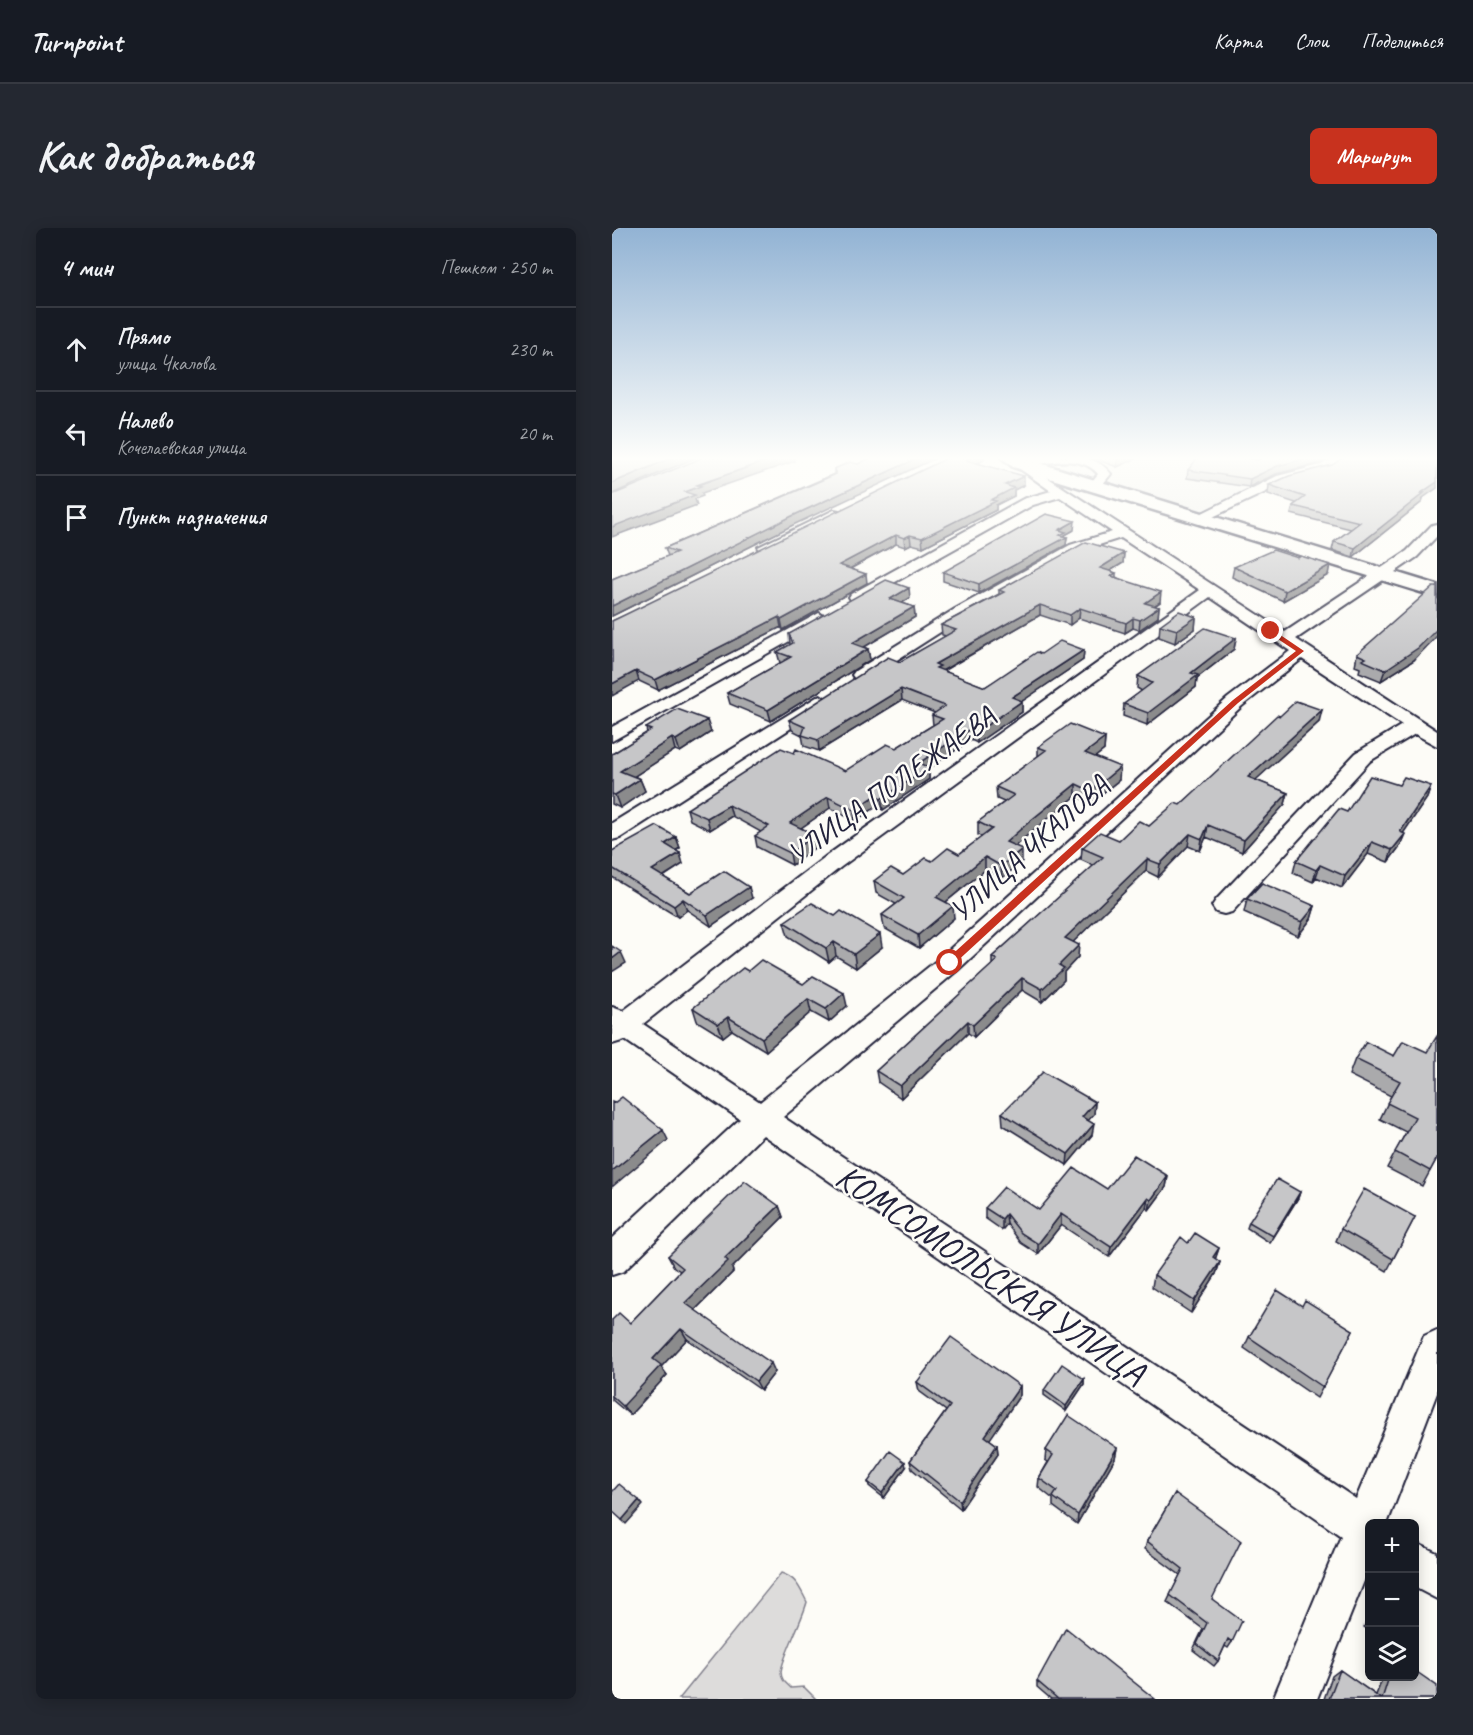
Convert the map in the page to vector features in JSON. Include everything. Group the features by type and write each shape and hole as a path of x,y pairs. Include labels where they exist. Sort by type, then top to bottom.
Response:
{"main road":[{"path":"1219,526 1437,591"}],"street":[{"path":"747,556 810,526"},
{"path":"612,735 985,526"},
{"path":"1113,526 1437,740"},
{"name":"УЛИЦА ЧКАЛОВА","path":"612,1260 762,1117 950,963 1235,702 1292,645 1381,575 1412,554 1437,528"},
{"path":"612,833 961,612 1089,542 1124,533"},
{"name":"УЛИЦА ПОЛЕЖАЕВА","path":"616,1025 892,820 1210,590"},
{"path":"1224,906 1363,757 1415,726"},
{"name":"КОМСОМОЛЬСКАЯ УЛИЦА","path":"616,1025 762,1117 1365,1529"},
{"path":"1371,1519 1437,1348"},
{"path":"1295,1699 1365,1535"},
{"path":"1419,1566 1437,1578"}],"shaded area":[{"path":"781,1573 794,1581 807,1602 782,1666 782,1677 791,1688 804,1687 816,1699 679,1699"}],"building":[{"path":"717,526 773,526 612,606 612,579 677,552 665,548"},
{"path":"808,526 947,526 922,538 910,535 904,538 896,535 839,565 866,574 781,620 779,617 655,680 636,671 612,684 612,621"},
{"path":"1025,526 1067,526 1059,530 1066,532 1060,535 1067,537 979,584 943,572"},
{"path":"1355,526 1383,526 1355,548 1334,542"},
{"path":"1086,542 1124,553 1100,568 1116,573 1111,576 1161,592 1145,603 1159,607 1140,620 1133,618 1126,623 1080,608 1070,615 1040,605 935,664 940,666 936,668 985,687 1037,652 1041,654 1060,641 1084,650 1012,697 1022,701 977,732 970,729 919,763 929,768 881,799 875,796 854,810 828,797 790,823 815,835 790,853 755,836 769,826 729,805 707,818 687,809 781,748 794,753 796,749 845,771 887,744 896,748 943,719 932,715 945,706 901,689 818,740 802,735 805,727 789,720 888,657 900,662 956,630 941,625 1004,592 999,590"},
{"path":"1273,550 1330,565 1285,591 1234,567"},
{"path":"886,580 909,588 890,599 914,607 852,643 868,649 768,710 727,693 791,657 777,652 793,643 789,634"},
{"path":"1433,587 1437,587 1437,629 1418,648 1385,670 1362,660 1366,658 1357,654"},
{"path":"1179,611 1196,617 1177,630 1160,625"},
{"path":"1205,628 1236,638 1191,673 1198,675 1148,713 1124,704 1152,683 1138,676"},
{"path":"1296,701 1322,710 1248,777 1288,793 1244,840 1208,825 1202,839 1190,834 1160,864 1147,859 1065,938 1079,945 1059,965 1064,968 1042,989 1022,978 973,1025 968,1021 900,1086 876,1071 997,960 992,957 1103,857 1082,848 1100,832 1119,840 1139,821 1149,826 1175,803 1180,805 1277,715 1280,716"},
{"path":"677,709 707,720 676,740 672,738 620,771 640,779 615,795 612,794 612,754 651,730 646,728"},
{"path":"1070,724 1105,738 1085,753 1120,767 1091,791 1076,784 1030,821 1006,842 1022,849 1001,866 985,857 936,897 953,906 918,935 882,915 904,898 874,881 891,868 903,875 926,858 932,861 948,848 959,854 992,829 978,822 1014,795 996,787 1046,750 1038,747"},
{"path":"1370,776 1399,785 1404,777 1431,786 1400,832 1405,834 1392,850 1372,842 1345,876 1320,865 1316,870 1296,861 1339,809 1347,812"},
{"path":"657,826 676,837 665,844 680,853 652,870 690,893 724,871 749,887 707,915 683,899 674,906 612,868 612,851"},
{"path":"1262,883 1315,906 1302,922 1247,899"},
{"path":"812,903 835,916 841,911 880,934 854,954 834,942 826,948 784,922"},
{"path":"612,946 621,952 612,959"},
{"path":"761,960 803,984 813,976 844,993 826,1009 808,999 762,1038 728,1017 718,1024 693,1008 743,968 748,971"},
{"path":"1437,1036 1437,1158 1430,1171 1395,1152 1415,1117 1387,1103 1400,1081 1355,1059 1366,1042 1394,1056 1403,1041 1427,1052"},
{"path":"1043,1072 1095,1102 1082,1117 1094,1124 1068,1154 1002,1113"},
{"path":"622,1097 663,1130 612,1171 612,1102"},
{"path":"1134,1155 1168,1176 1151,1200 1148,1198 1111,1247 1061,1214 1038,1244 1021,1233 1006,1214 1002,1219 985,1208 1004,1187 1039,1210 1074,1168 1107,1189"},
{"path":"1277,1179 1300,1192 1273,1236 1249,1222"},
{"path":"745,1181 779,1206 725,1258 728,1261 685,1303 771,1363 756,1381 681,1329 653,1359 661,1365 623,1406 612,1396 612,1320 619,1313 630,1323 683,1268 668,1256"},
{"path":"1364,1189 1415,1217 1393,1259 1341,1229"},
{"path":"1195,1233 1219,1248 1213,1257 1220,1262 1194,1301 1154,1275 1181,1237 1188,1243"},
{"path":"1277,1290 1302,1306 1305,1300 1353,1330 1323,1387 1249,1337"},
{"path":"951,1337 1020,1386 985,1436 997,1445 960,1501 910,1461 950,1406 917,1382"},
{"path":"1062,1364 1084,1379 1066,1406 1044,1390"},
{"path":"1068,1415 1117,1448 1078,1515 1053,1497 1057,1491 1039,1478 1053,1455 1046,1450"},
{"path":"890,1451 905,1462 882,1493 868,1482"},
{"path":"619,1484 639,1500 622,1520 612,1511 612,1492"},
{"path":"1175,1493 1241,1541 1212,1599 1242,1621 1232,1642 1228,1639 1218,1661 1197,1644 1207,1623 1170,1595 1183,1569 1147,1541"},
{"path":"1066,1628 1155,1699 1058,1699 1037,1681"},
{"path":"1340,1670 1381,1699 1329,1699"},
{"path":"1419,1673 1437,1686 1437,1699 1382,1699 1388,1681 1419,1681"}],"route":[{"path":"950,963 1235,702 1273,670 1301,651 1271,631"}]}
